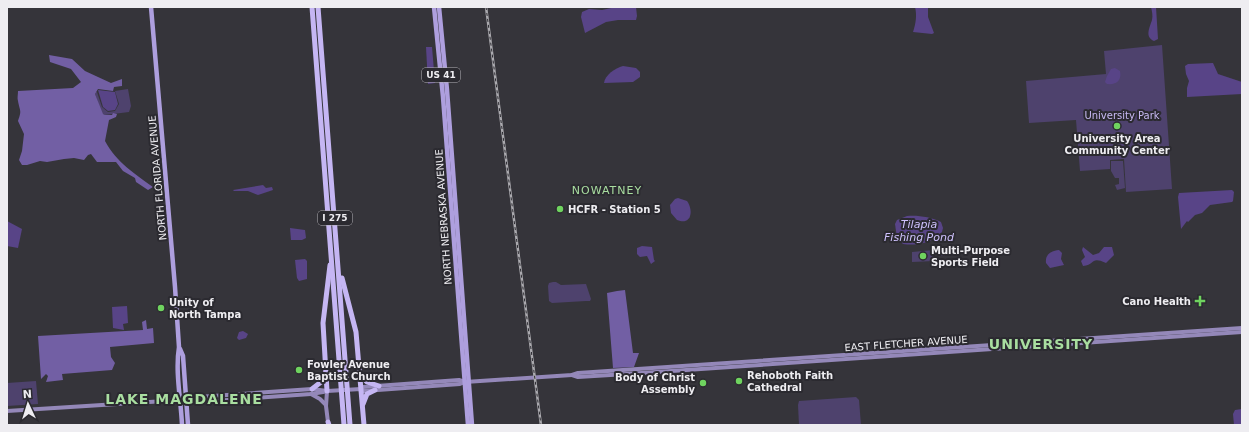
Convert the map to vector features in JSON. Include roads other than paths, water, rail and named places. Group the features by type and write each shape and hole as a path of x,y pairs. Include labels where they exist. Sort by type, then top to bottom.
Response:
{"highway":[{"name":"I 275","path":"312,7 344,425"},
{"name":"I 275","path":"318,7 350,425"},
{"path":"327,391 323,323 331,252"},
{"path":"338,268 356,327 364,425"},
{"path":"311,392 320,382 325,371"},
{"path":"360,375 367,382 377,388 367,394 363,405"}],"main road":[{"name":"NORTH FLORIDA AVENUE","path":"151,7 175,282 179,347 178,367 188,425"},
{"name":"NORTH NEBRASKA AVENUE","path":"434,7 446,139 462,283 468,425"},
{"name":"NORTH NEBRASKA AVENUE","path":"439,7 451,134 451,175 455,254 472,425"},
{"path":"446,139 451,134"},
{"path":"455,254 462,283"},
{"path":"458,291 460,293 464,314"},
{"name":"EAST FLETCHER AVENUE","path":"7,412 183,400 198,397 361,389 363,387 377,388 459,380 467,382 651,368 822,359 1242,328"},
{"name":"EAST FLETCHER AVENUE","path":"860,356 1242,332"},
{"name":"EAST FLETCHER AVENUE","path":"572,375 578,377 627,374 803,360"},
{"path":"627,374 651,368"},
{"path":"327,391 326,406 328,424"},
{"path":"311,392 326,406"},
{"name":"NORTH FLORIDA AVENUE","path":"182,425 183,400"}],"water":[{"path":"616,7 636,7 636,20 606,22 585,33 581,17 582,12 589,9 602,10"},
{"path":"915,7 928,7 928,17 934,33 913,32 916,19"},
{"path":"1151,7 1156,7 1158,39 1154,41 1149,37 1152,18"},
{"path":"426,47 432,47 435,83 428,84"},
{"path":"1213,63 1218,74 1242,82 1242,94 1187,97 1189,81 1185,66 1188,64"},
{"path":"623,66 636,68 640,72 640,77 633,82 604,83 606,77 611,72"},
{"path":"1115,68 1120,71 1118,82 1107,84 1105,82 1107,76 1111,69"},
{"path":"98,90 115,92 118,104 115,110 108,111 103,107"},
{"path":"263,185 266,188 272,187 273,190 258,195 248,191 233,190"},
{"path":"1232,190 1234,192 1232,202 1210,205 1202,213 1195,215 1188,222 1187,221 1181,229 1178,197 1179,193"},
{"path":"678,198 687,201 689,205 691,213 685,221 677,220 671,213 670,205 675,199"},
{"name":"Tilapia Fishing Pond","path":"907,216 924,217 941,222 943,228 942,232 938,236 924,243 914,245 903,244 897,238 895,224 897,220"},
{"path":"7,221 22,229 18,248 7,246"},
{"path":"290,228 305,230 306,238 302,240 291,240"},
{"path":"642,246 652,247 655,261 651,264 647,256 640,257 637,254 637,248"},
{"path":"1083,247 1093,255 1099,253 1104,247 1112,247 1114,255 1106,263 1097,260 1083,266 1081,261 1085,257 1082,250"},
{"path":"1059,250 1062,253 1061,259 1064,265 1050,268 1046,263 1047,256 1053,251"},
{"path":"305,259 307,261 307,279 299,281 297,278 295,260"},
{"path":"127,306 128,323 123,324 124,330 113,328 112,307"},
{"path":"243,331 248,334 246,338 239,340 237,338 239,332"},
{"path":"1242,409 1242,425 1234,425 1233,414 1235,410"}],"railway":[{"path":"486,7 541,425"}],"place":[{"name":"University Area Community Center","path":"1117,126"},
{"name":"HCFR - Station 5","path":"560,209"},
{"name":"Multi-Purpose Sports Field","path":"923,256"},
{"name":"Cano Health","path":"1200,301"},
{"name":"Unity of North Tampa","path":"161,308"},
{"name":"Fowler Avenue Baptist Church","path":"299,370"},
{"name":"Rehoboth Faith Cathedral","path":"739,381"},
{"name":"Body of Christ Assembly","path":"703,383"}],"district":[{"name":"NOWATNEY","path":"607,190"},
{"name":"UNIVERSITY","path":"1041,344"},
{"name":"LAKE MAGDALENE","path":"184,399"}],"park label":[{"name":"University Park","path":"1122,115"}]}
